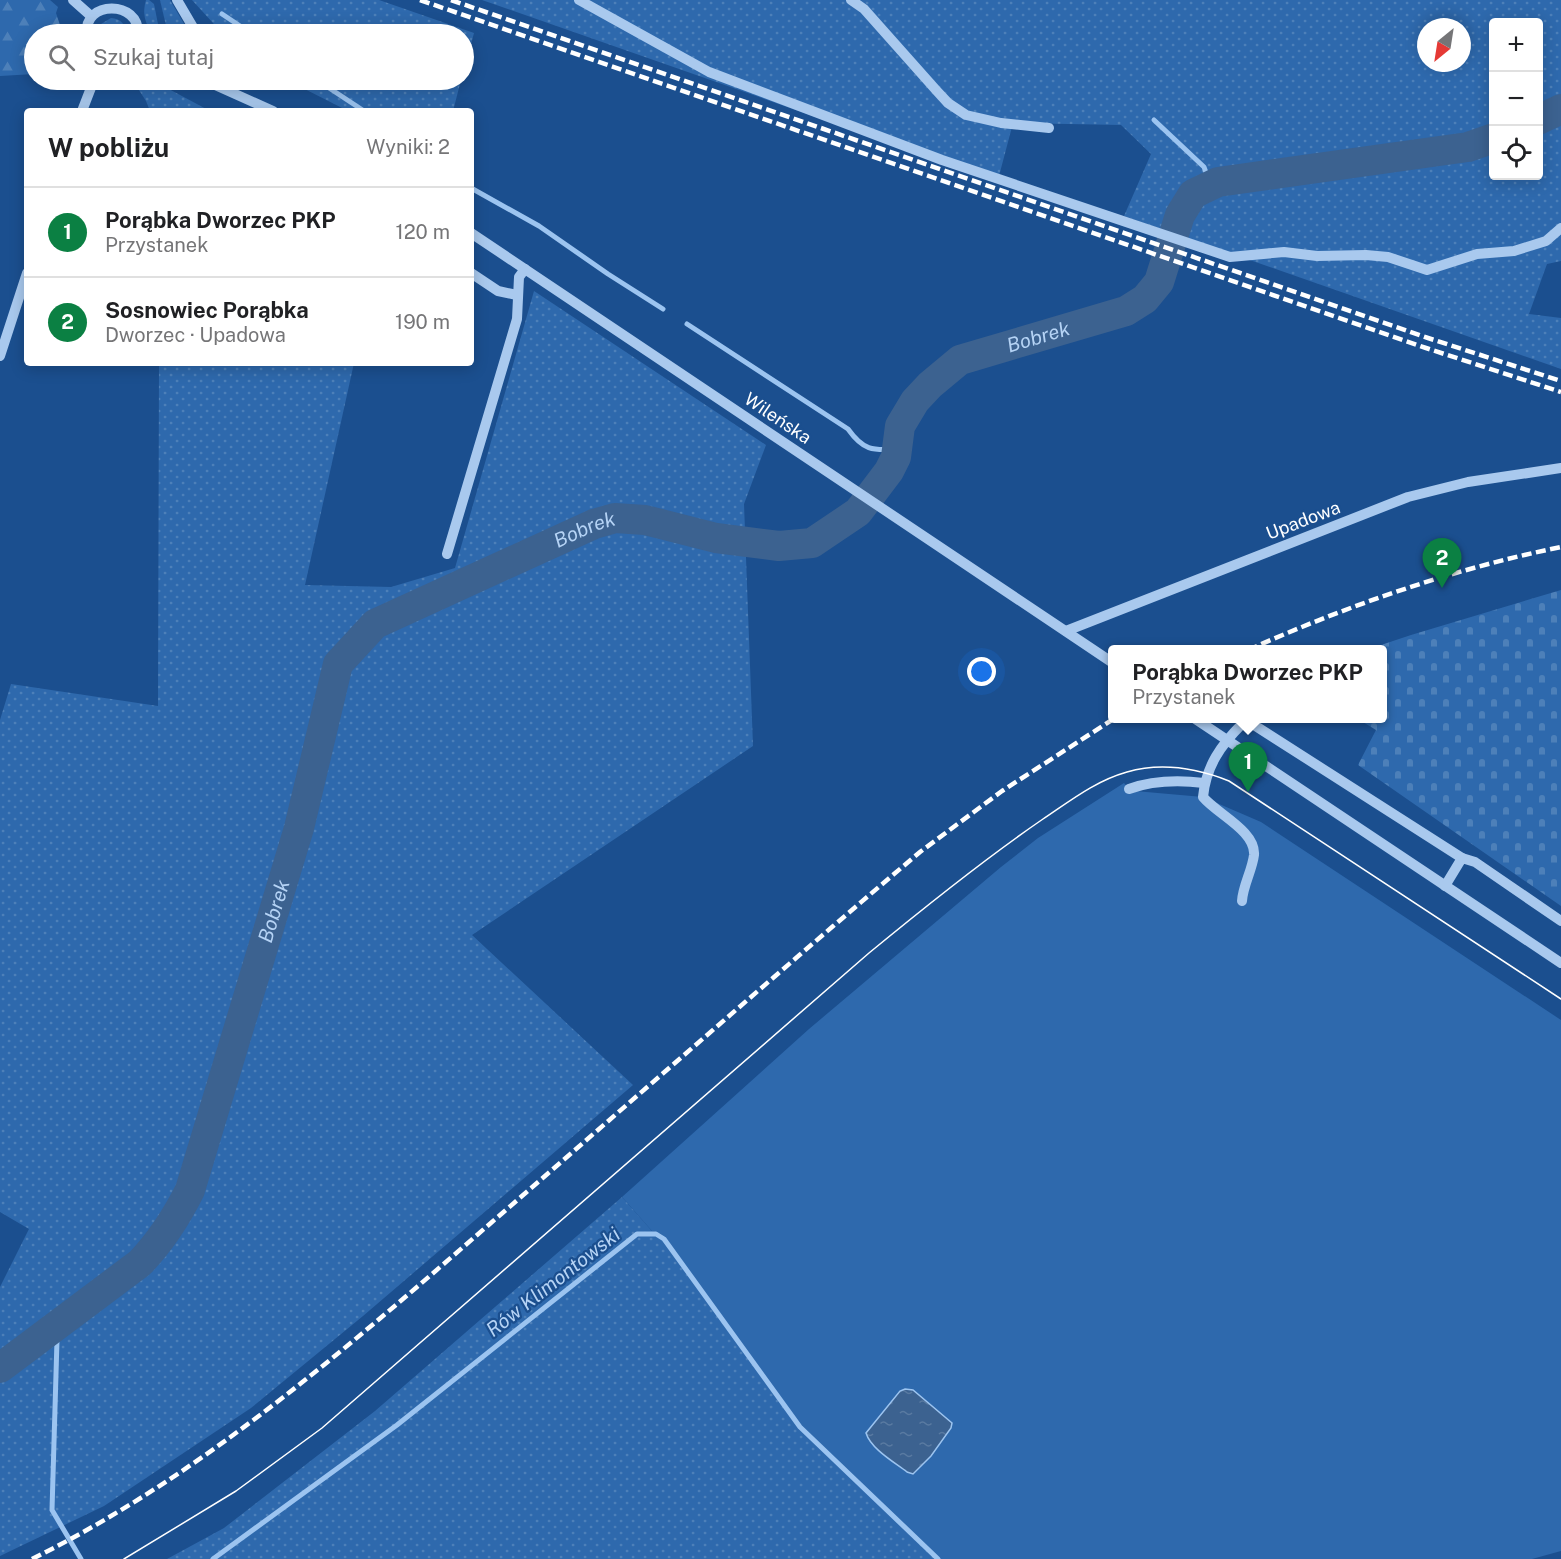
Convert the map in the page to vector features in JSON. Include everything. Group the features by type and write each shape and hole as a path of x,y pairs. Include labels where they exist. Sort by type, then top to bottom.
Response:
{"street":[{"path":"73,0 92,15"},
{"path":"177,0 191,24"},
{"path":"579,0 709,72 942,160 1230,257 1284,252 1317,256 1366,255 1388,257 1427,270 1477,254 1514,251 1546,241 1561,228"},
{"path":"851,0 864,9 948,103 966,115 1000,123 1049,128"},
{"path":"88,24 92,15 103,6 128,4 137,24"},
{"path":"83,108 90,90"},
{"path":"230,90 267,108"},
{"name":"Wileńska","path":"474,235 1108,660"},
{"path":"447,554 517,319 519,277 525,269"},
{"path":"474,275 498,291 517,295"},
{"path":"0,356 24,282"},
{"name":"Upadowa","path":"1066,631 1408,497 1468,482 1561,468"},
{"path":"1201,723 1561,963"},
{"path":"1242,902 1243,889 1254,855 1253,844 1247,835 1209,804 1203,796 1204,783 1211,763 1226,740 1242,724 1254,725 1462,858 1474,862 1561,921"},
{"path":"1130,789 1160,782 1204,783"},
{"path":"1445,886 1462,858"}],"green space":[{"path":"0,0 50,0 58,7 56,13 60,24 24,24 24,75 0,76"},
{"path":"146,0 154,4 158,24 147,24 144,14"},
{"path":"160,0 170,0 184,24 166,24"},
{"path":"192,0 379,0 448,24 214,24"},
{"path":"482,0 1561,0 1561,261 1547,264 1529,314 1561,318 1561,369 1124,216 1151,154 1121,125 1013,123 999,176 830,122"},
{"path":"111,18 123,24 101,24"},
{"path":"139,90 171,90 204,108 149,108"},
{"path":"307,90 458,90 454,108 342,108"},
{"path":"534,291 766,445 744,504 753,746 472,935 633,1085 363,1316 251,1408 104,1506 0,1556 0,1287 29,1229 0,1212 0,720 11,684 158,706 159,366 353,366 305,585 391,587 455,568"},
{"path":"1561,590 1561,906 1358,765 1376,730 1365,723 1387,723 1387,645 1381,645"},
{"path":"1124,783 1133,793 1135,791 1203,797 1261,822 1561,1020 1561,1551 1532,1559 940,1559 800,1425 661,1234 652,1231 622,1197 809,1029 1001,867 1038,838"},
{"path":"622,1197 652,1231 661,1234 800,1425 940,1559 167,1559 224,1528 375,1411"}],"water":[{"path":"913,1390 952,1423 951,1428 931,1456 913,1474 878,1450 866,1433 900,1391"}],"waterway":[{"path":"222,14 237,24"},
{"path":"332,90 359,108"},
{"name":"Bobrek","path":"1543,118 1561,109"},
{"path":"1154,120 1204,167 1211,186"},
{"name":"Bobrek","path":"0,1368 140,1263 168,1229 190,1190 299,828 338,664 375,624 594,524 615,518 645,520 716,538 779,546 812,543 858,512 889,471 896,457 900,426 915,401 960,360 1126,311 1145,299 1159,282 1180,215 1193,194 1218,182 1468,147 1489,140"},
{"path":"474,190 539,226 663,309"},
{"path":"687,324 848,429 858,441 869,448 897,449"},
{"name":"Rów Klimontowski","path":"213,1559 397,1425 637,1234 656,1234 664,1239 800,1427 938,1559"},
{"name":"Rów Klimontowski","path":"51,1328 57,1340 52,1510 81,1559"}],"tram line":[{"path":"124,1559 236,1491 322,1428 869,953 1021,835 1083,792 1115,776 1140,769 1166,767 1191,770 1229,781 1561,999"}],"railway":[{"path":"420,0 1426,348 1561,392"},
{"path":"451,0 1428,338 1561,381"},
{"path":"1260,645 1363,603 1441,577 1561,547"},
{"path":"32,1559 156,1488 272,1406 384,1315 920,852 1002,791 1108,723"}],"place":[{"name":"Sosnowiec Porąbka","path":"1442,588"},
{"name":"Porąbka Dworzec PKP","path":"1248,792"}]}
